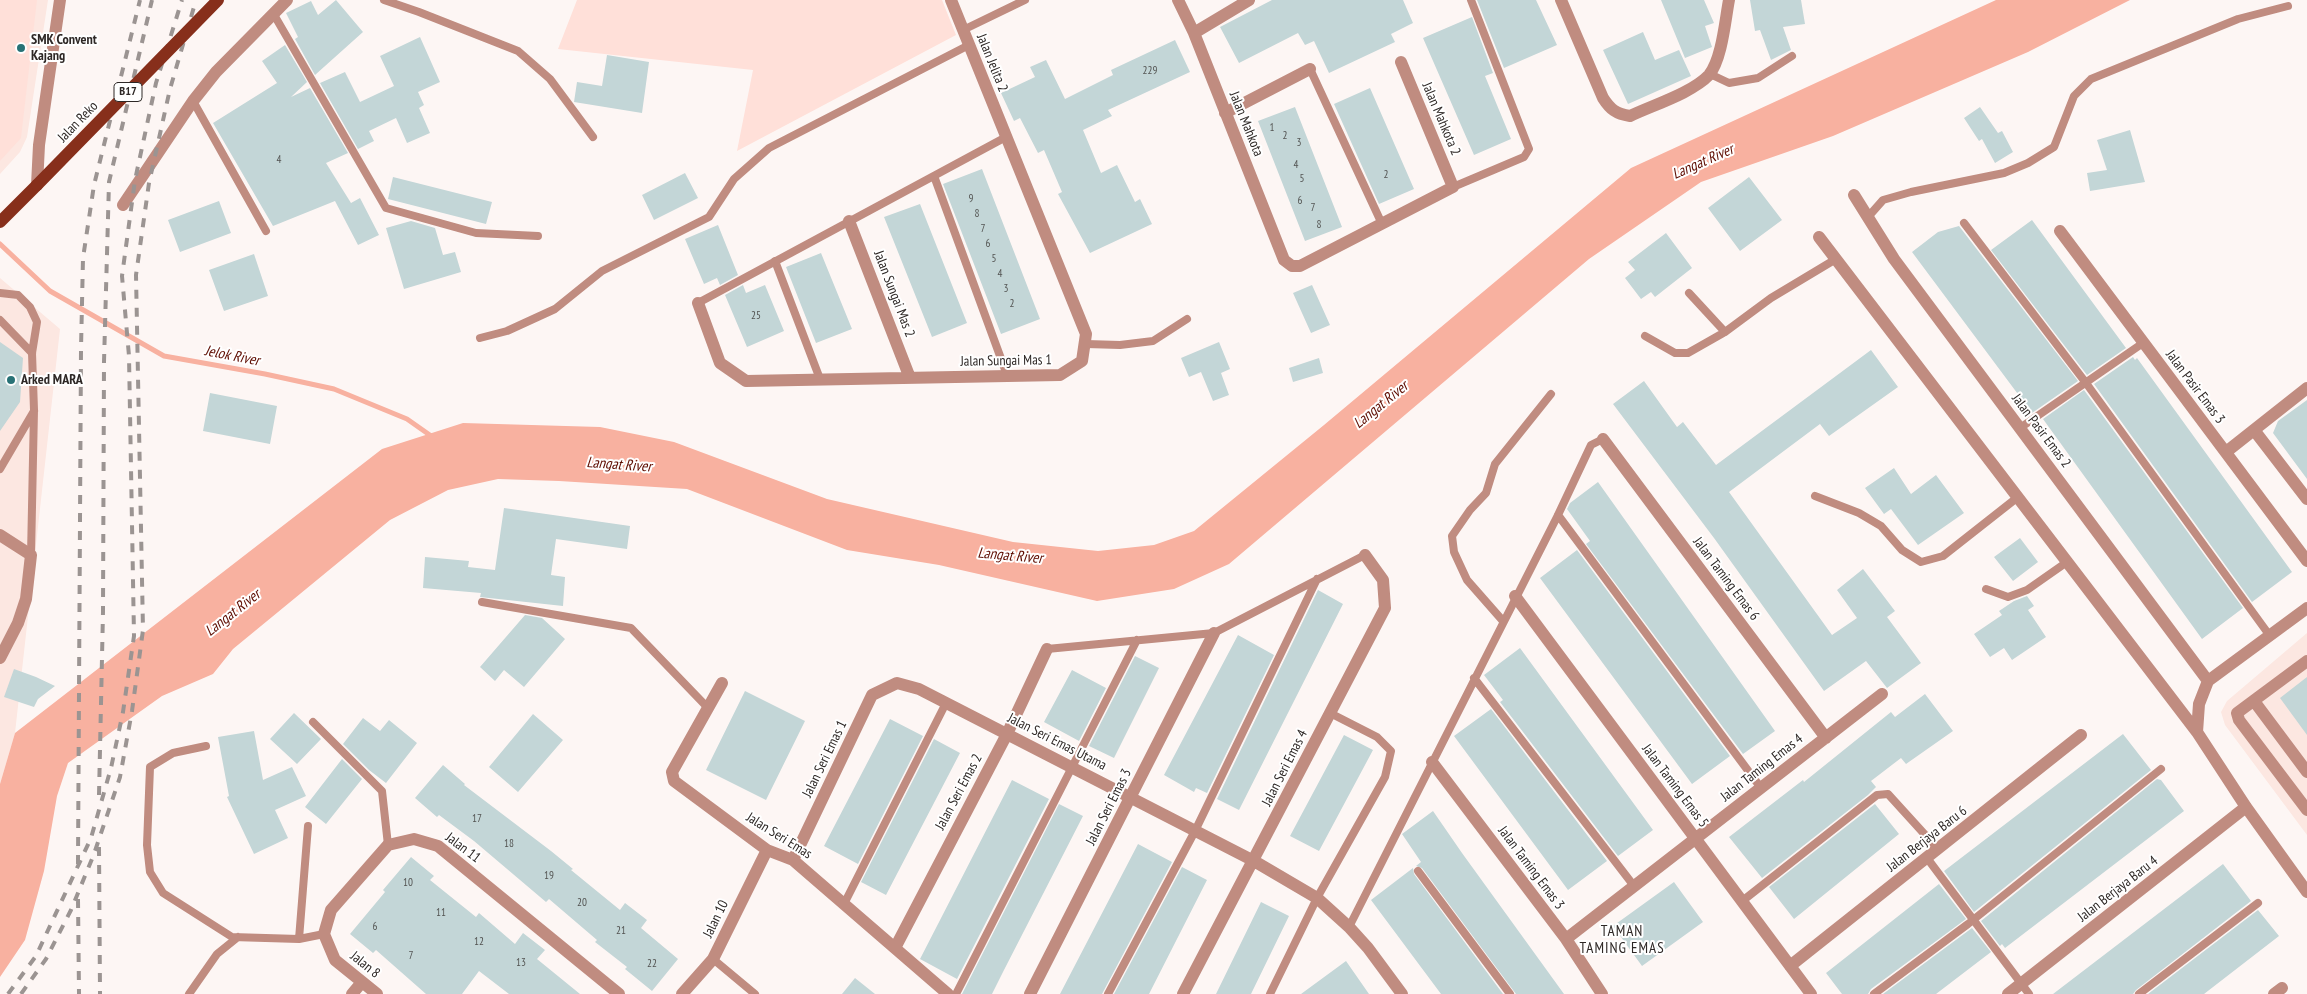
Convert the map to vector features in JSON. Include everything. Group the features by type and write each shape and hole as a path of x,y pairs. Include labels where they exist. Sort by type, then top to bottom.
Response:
{"main road":[{"name":"Jalan Reko","path":"0,222 218,0"}],"street":[{"path":"37,185 39,145 60,0"},
{"path":"123,205 193,101 216,72 287,0"},
{"name":"Jalan Jelita 2","path":"951,0 1006,137"},
{"name":"Jalan Mahkota","path":"1178,0 1194,32 1284,260 1292,266 1300,266 1382,224"},
{"path":"1194,32 1249,0"},
{"path":"1561,0 1602,98 1610,109 1630,116 1695,86 1710,74 1719,53 1728,0"},
{"name":"Jalan Mahkota 2","path":"1401,62 1454,188"},
{"path":"1226,113 1310,69"},
{"path":"1006,137 1086,334 1086,344"},
{"path":"1382,224 1454,188"},
{"name":"Jalan Pasir Emas 2","path":"1854,195 1894,259 2208,682"},
{"name":"Jalan Sungai Mas 2","path":"849,222 910,378"},
{"name":"Jalan Pasir Emas 3","path":"2060,231 2307,561"},
{"path":"1819,237 2197,732 2246,807 2307,892"},
{"name":"Jalan Sungai Mas 1","path":"698,303 720,363 746,381 1060,375 1082,361 1086,344"},
{"path":"2226,452 2307,388"},
{"path":"2254,430 2307,499"},
{"name":"Jalan Taming Emas 6","path":"1603,439 1826,738"},
{"path":"0,535 31,555 26,599 18,622 0,658"},
{"name":"Jalan Seri Emas 4","path":"1183,994 1254,862 1385,608 1383,580 1365,555"},
{"name":"Jalan Taming Emas 5","path":"1515,596 1811,994"},
{"path":"2197,732 2199,704 2208,682 2306,611"},
{"name":"Jalan Seri Emas 3","path":"1030,994 1214,632"},
{"name":"Jalan Seri Emas 2","path":"895,948 1007,734 1047,649"},
{"path":"2307,661 2237,714 2239,720 2307,810"},
{"name":"Jalan Seri Emas","path":"722,683 672,772 674,781 767,850 793,860 948,994"},
{"name":"Jalan Seri Emas Utama","path":"897,684 919,689 1131,797 1254,862 1317,898 1349,927 1368,948 1402,994"},
{"name":"Jalan Seri Emas 1","path":"793,860 872,695 897,684"},
{"name":"Jalan Taming Emas 4","path":"1566,939 1882,694"},
{"path":"2254,701 2307,772"},
{"name":"Jalan Berjaya Baru 6","path":"1790,966 2082,735"},
{"name":"Jalan Taming Emas 3","path":"1432,762 1566,939 1602,994"},
{"name":"Jalan Berjaya Baru 4","path":"2008,994 2025,989 2246,807"},
{"name":"Jalan 11","path":"388,845 414,839 438,846 620,994"},
{"path":"324,934 331,910 388,845"},
{"name":"Jalan 10","path":"682,994 712,959 767,850"},
{"name":"Jalan 8","path":"324,934 335,960 377,994"},
{"path":"352,994 362,982"}],"lane":[{"path":"384,0 518,51 550,79 593,137"},
{"path":"963,30 1025,0"},
{"path":"1454,188 1524,157 1529,149 1471,0"},
{"path":"1868,217 1883,200 2004,172 2028,163 2054,147 2074,96 2091,79 2238,19 2288,6"},
{"path":"273,14 386,208 476,233 538,236"},
{"path":"480,338 507,331 555,309 602,270 709,217 734,179 769,148 969,45"},
{"path":"1710,74 1729,83 1758,78 1792,56"},
{"path":"1310,69 1382,224"},
{"path":"193,101 266,231"},
{"path":"698,303 1006,137"},
{"path":"934,176 1007,375"},
{"path":"1964,223 2086,383 2270,636"},
{"path":"1645,336 1675,353 1688,353 1725,332 1771,298 1836,259"},
{"path":"775,261 820,379"},
{"path":"0,293 18,295 30,307 37,322 32,353 34,410 31,555"},
{"path":"1690,293 1725,332"},
{"path":"1086,344 1120,345 1153,341 1187,319"},
{"path":"0,320 32,353"},
{"path":"2020,428 2144,343"},
{"path":"1503,621 1467,580 1454,552 1452,536 1470,510 1486,493 1495,464 1551,394"},
{"path":"0,470 34,410"},
{"path":"1349,927 1515,596 1558,515 1591,445 1603,439"},
{"path":"1815,496 1859,513 1881,526 1902,550 1921,562 1943,556 2018,497"},
{"path":"1558,515 1761,788"},
{"path":"1047,649 1214,632 1365,555"},
{"path":"1986,589 2008,597 2018,594 2027,590 2067,562"},
{"path":"1108,994 1195,831 1317,579"},
{"path":"482,602 631,628 708,708"},
{"path":"956,994 1137,640"},
{"path":"1474,678 1634,886"},
{"path":"844,904 946,703"},
{"path":"1270,994 1317,898 1384,777 1391,751 1376,737 1330,713"},
{"path":"313,722 382,791 388,845"},
{"path":"206,746 173,753 150,768 147,845 150,872 163,893 232,937 299,939 324,934"},
{"path":"1874,994 1973,920 2161,768"},
{"path":"1741,902 1877,795 1888,794 1938,849"},
{"path":"299,939 308,826"},
{"path":"1927,858 2025,989"},
{"path":"1418,871 1510,994"},
{"path":"2139,994 2258,903"},
{"path":"189,994 218,954 238,937"},
{"path":"712,959 756,994"}],"shaded area":[{"name":"SMK Convent Kajang","path":"0,0 48,0 27,137 20,152 0,174"},
{"name":"SMK Convent Kajang","path":"0,0 37,0 21,138 0,161"},
{"path":"577,0 942,0 956,35 737,151 753,70 558,49"},
{"path":"0,278 60,329 15,733 0,784"},
{"path":"2307,633 2307,835 2225,725 2221,712 2227,701"}],"water":[{"name":"Langat River","path":"1996,0 2130,0 2028,52 1833,136 1701,182 1589,259 1229,564 1174,589 1097,601 939,565 847,550 687,489 498,479 448,490 390,520 233,649 213,674 162,696 68,763 57,796 44,871 25,940 0,977 0,784 15,733 382,449 463,423 600,427 674,442 827,499 1013,542 1098,551 1154,545 1194,531 1324,425 1631,168"}],"building":[{"path":"336,0 363,32 315,75 295,39 298,37 286,13 311,1 318,15"},
{"path":"1272,0 1403,0 1413,23 1391,34 1395,42 1329,73 1314,41 1305,45 1298,33 1239,63 1220,27"},
{"path":"1477,0 1536,0 1557,45 1504,68"},
{"path":"1661,0 1704,0 1714,23 1705,26 1712,47 1685,58"},
{"path":"1750,0 1801,0 1805,24 1783,27 1791,50 1771,60 1760,30 1755,31"},
{"path":"1472,17 1493,73 1485,76 1511,139 1474,155 1423,38"},
{"path":"1643,32 1655,60 1679,50 1691,76 1628,104 1603,50"},
{"path":"420,37 440,82 418,92 424,105 419,108 430,133 407,143 396,118 369,131 374,141 358,149 320,83 345,72 360,102 394,86 380,56"},
{"path":"1175,40 1190,72 1108,110 1112,116 1083,130 1101,173 1117,165 1135,202 1140,199 1152,224 1090,253 1058,194 1062,192 1044,150 1038,153 1020,118 1014,121 1001,93 1035,77 1030,67 1046,60 1065,99 1113,75 1111,70"},
{"path":"285,45 307,82 291,97 310,88 348,153 326,163 351,203 360,198 379,235 358,245 335,201 273,226 213,123 277,83 262,61"},
{"path":"607,55 649,62 642,113 574,102 577,82 602,86"},
{"path":"1370,88 1414,189 1379,204 1334,104"},
{"path":"1295,107 1342,227 1305,241 1258,121"},
{"path":"1980,107 1998,133 2002,131 2013,152 1995,163 1982,139 1979,141 1964,118"},
{"path":"2130,130 2145,182 2090,191 2087,173 2107,170 2097,140"},
{"path":"982,169 1040,319 1001,334 943,184"},
{"path":"685,173 698,198 654,220 642,195"},
{"path":"393,177 492,202 486,224 388,199"},
{"path":"1749,177 1782,220 1740,251 1708,208"},
{"path":"219,201 231,233 180,252 168,220"},
{"path":"920,204 967,323 932,337 884,217"},
{"path":"2032,220 2126,348 2087,375 1991,250"},
{"path":"411,221 435,228 443,255 455,252 461,272 404,289 386,228"},
{"path":"718,225 738,275 720,285 717,278 704,284 685,239"},
{"path":"1959,226 2078,381 2032,413 1912,252 1938,232"},
{"path":"1666,233 1692,268 1655,297 1651,292 1641,299 1625,278 1635,270 1628,262"},
{"path":"821,253 852,329 816,343 786,267"},
{"path":"254,254 268,296 224,311 209,270"},
{"path":"743,285 746,293 765,285 784,331 747,347 725,295"},
{"path":"1312,285 1330,325 1311,333 1293,293"},
{"name":"Arked MARA","path":"0,342 23,358 20,402 0,431"},
{"path":"1219,342 1230,369 1221,373 1229,395 1213,401 1201,372 1189,377 1181,358"},
{"path":"1871,350 1898,387 1829,436 1820,424 1729,492 1832,635 1857,618 1837,590 1863,569 1895,611 1887,617 1921,663 1887,688 1866,661 1824,691 1714,538 1613,404 1644,381 1677,427 1683,422 1716,465"},
{"path":"2133,357 2135,360 2137,358 2292,572 2252,602 2094,384"},
{"path":"1319,358 1323,373 1293,382 1289,368"},
{"path":"2084,390 2243,608 2202,639 2043,419"},
{"path":"210,393 277,406 270,444 203,431"},
{"path":"2307,400 2307,479 2273,433 2278,421"},
{"path":"1894,468 1911,494 1936,475 1964,513 1918,545 1891,509 1884,514 1865,488"},
{"path":"1598,482 1775,731 1743,754 1586,544 1590,541 1567,509 1570,503"},
{"path":"504,508 630,526 627,549 556,539 551,575 565,577 563,606 480,597 481,593 423,588 425,557 469,561 468,567 495,570"},
{"path":"2020,538 2038,562 2013,581 1994,557"},
{"path":"1577,550 1730,756 1692,784 1540,578"},
{"path":"1318,590 1343,604 1239,810 1217,799"},
{"path":"2027,596 2034,606 2028,610 2046,637 2012,660 2004,648 1990,657 1974,634 2002,615 1999,611 2014,601"},
{"path":"525,615 542,618 565,639 524,687 504,670 495,681 480,667"},
{"path":"1238,635 1274,655 1207,793 1196,788 1194,792 1164,775"},
{"path":"1520,648 1653,830 1618,856 1500,702 1503,700 1484,675"},
{"path":"1135,656 1159,668 1114,758 1089,746"},
{"path":"14,669 55,686 38,699 34,707 4,697"},
{"path":"1072,670 1106,688 1079,741 1044,722"},
{"path":"2307,677 2307,735 2280,698"},
{"path":"745,691 805,721 766,800 706,770"},
{"path":"1925,694 1953,731 1906,764 1901,758 1871,781 1876,787 1868,795 1762,878 1729,837 1803,780 1804,782 1891,712 1895,717"},
{"path":"1491,709 1607,861 1568,890 1454,736"},
{"path":"294,713 321,739 297,764 270,739"},
{"path":"533,714 563,740 518,792 489,767"},
{"path":"363,718 380,731 389,720 417,743 386,783 369,770 343,744"},
{"path":"890,719 923,736 858,864 824,846"},
{"path":"254,731 263,780 292,767 306,796 275,810 288,838 254,854 227,797 229,796 218,737"},
{"path":"2123,734 2151,770 1974,912 1944,871"},
{"path":"1344,735 1373,750 1319,851 1290,836"},
{"path":"934,739 960,753 886,895 861,882"},
{"path":"342,759 362,779 326,824 305,807"},
{"path":"443,765 464,785 551,851 620,910 625,903 647,920 641,928 678,959 652,991 625,969 627,967 595,942 597,940 549,899 546,902 474,841 439,815 437,817 415,798"},
{"path":"2157,779 2161,780 2184,811 2005,948 2002,944 2000,946 1981,921"},
{"path":"1012,780 1049,799 957,979 920,959"},
{"path":"1059,804 1083,816 992,994 962,994"},
{"path":"1875,804 1899,834 1794,919 1769,887"},
{"path":"1433,811 1564,994 1516,994 1422,868 1416,866 1421,862 1402,834"},
{"path":"1138,844 1172,862 1102,994 1060,994"},
{"path":"411,857 434,876 430,880 476,917 479,913 515,944 523,933 545,950 537,959 580,994 509,994 479,971 462,994 426,994 376,950 373,953 350,934"},
{"path":"2223,864 2251,901 2133,994 2053,994"},
{"path":"1182,867 1207,880 1149,994 1114,994"},
{"path":"1413,868 1414,874 1503,994 1441,994 1371,900"},
{"path":"1674,882 1703,922 1642,966 1613,926"},
{"path":"1939,884 1966,919 1871,989 1868,994 1842,994 1826,973"},
{"path":"1261,902 1289,916 1251,994 1216,994"},
{"path":"2258,910 2279,936 2204,994 2148,994"},
{"path":"1972,928 1991,952 1936,994 1883,994"},
{"path":"1346,961 1369,994 1301,994"},
{"path":"855,978 875,994 842,994"}],"waterway":[{"name":"Jelok River","path":"0,244 50,291 164,356 265,374 334,389 407,419 434,438"}],"railway":[{"path":"78,864 83,258 94,185 140,0"},
{"path":"99,795 103,612 104,362 109,182 152,0"},
{"path":"8,994 36,956 91,838 111,768 123,712 134,636 129,356 122,276 135,180 156,83 182,0"},
{"path":"21,994 46,959 71,910 94,854 120,777 132,711 143,630 136,275 149,183 170,89 196,0"},
{"path":"99,847 100,994"},
{"path":"78,899 79,994"}],"place":[{"name":"SMK Convent Kajang","path":"21,48"},
{"name":"Arked MARA","path":"11,380"}],"district":[{"name":"TAMAN TAMING EMAS","path":"1622,940"}]}
